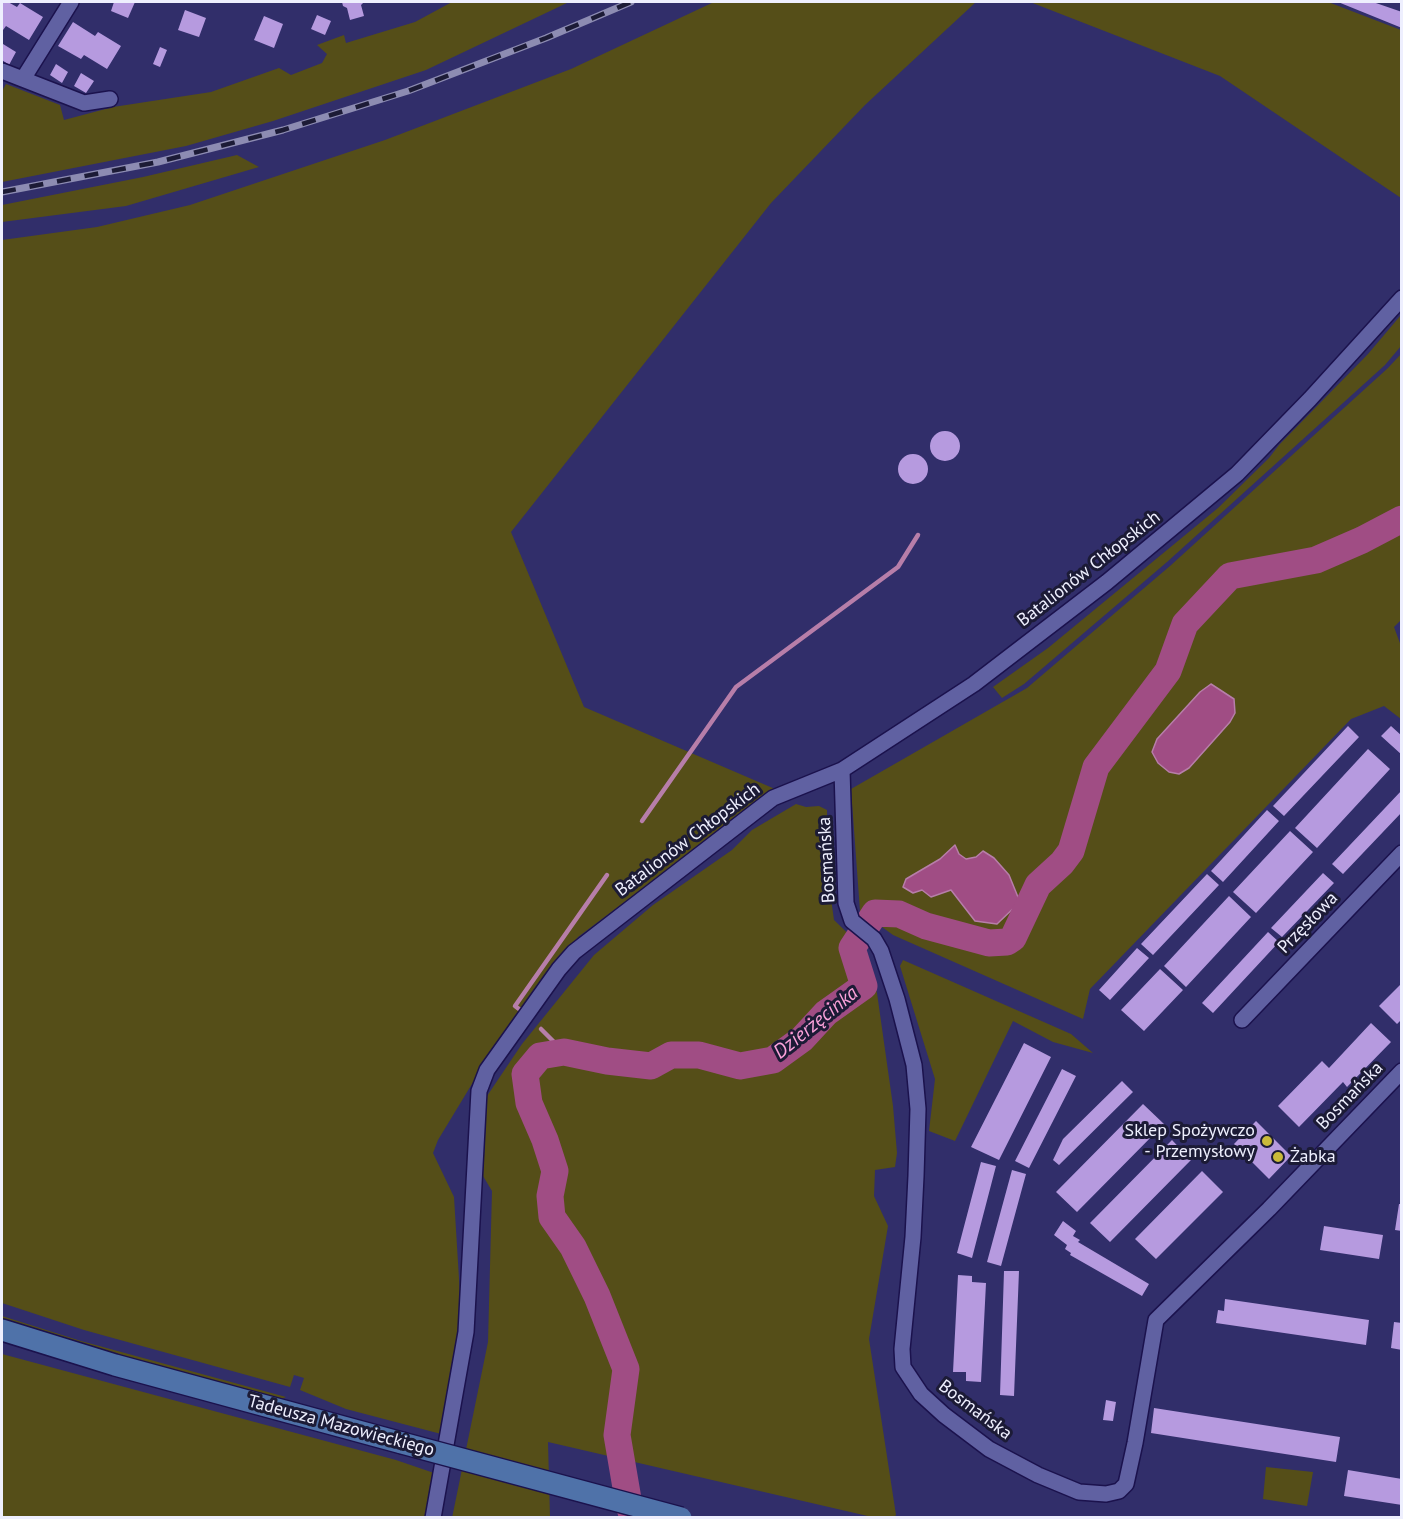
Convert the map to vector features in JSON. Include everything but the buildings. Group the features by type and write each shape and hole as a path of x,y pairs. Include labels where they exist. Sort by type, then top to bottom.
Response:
{"main road":[{"name":"Tadeusza Mazowieckiego","path":"2,1330 125,1368 681,1518"}],"street":[{"path":"24,79 71,2"},
{"path":"2,74 24,79 84,103 110,99"},
{"name":"Batalionów Chłopskich","path":"433,1518 465,1347 477,1101 487,1070 559,969 574,952 774,798 842,770 974,684 1107,582 1237,474 1303,406 1401,298"},
{"name":"Bosmańska","path":"842,770 846,903 852,921 874,939 881,951 897,999 914,1065 918,1109 913,1237 902,1349 903,1367 921,1394 944,1415 989,1449 1038,1475 1079,1492 1106,1494 1119,1491 1126,1484 1135,1443 1156,1320 1269,1209 1401,1071"},
{"name":"Przęsłowa","path":"1242,1020 1401,853"}],"shaded area":[{"path":"452,2 569,2 426,70 273,121 186,146 2,182 2,91 6,84 60,105 64,120 113,107 211,92 279,68 291,75 322,63 327,54 317,45 344,35 346,43 415,22"},
{"path":"714,2 976,2 865,105 771,203 511,532 584,707 775,789 578,937 501,1036 438,1140 433,1153 454,1197 463,1344 445,1435 346,1409 300,1390 304,1378 294,1375 290,1387 84,1330 2,1303 2,240 97,227 190,205 385,140 571,69"},
{"path":"1030,2 1328,2 1401,30 1401,198 1220,76"},
{"path":"237,155 259,167 126,206 2,222 2,205 143,177"},
{"path":"1401,315 1401,346 1385,365 1167,562 1024,684 1002,698 993,687 1048,648 1218,508 1368,354"},
{"path":"1401,354 1402,619 1394,627 1401,646 1401,719 1384,706 1351,719 1090,989 1083,1019 893,935 860,911 851,789 1027,688 1170,566"},
{"path":"1211,684 1234,699 1235,713 1230,722 1189,768 1179,774 1169,772 1158,763 1152,752 1157,739 1200,692"},
{"path":"796,804 806,807 819,806 827,810 828,877 834,920 863,948 877,993 893,1106 897,1153 895,1167 875,1170 874,1196 888,1226 869,1339 896,1515 894,1517 872,1517 548,1442 550,1517 452,1518 488,1342 492,1191 483,1176 487,1096 522,1044 594,955 653,905 732,850 752,830"},
{"path":"955,845 959,854 966,859 976,857 983,851 994,858 1009,875 1020,902 997,924 975,921 951,890 931,897 922,890 913,893 903,887 906,879 940,859"},
{"path":"903,960 1071,1034 1093,1053 1053,1042 1013,1021 955,1141 929,1131 935,1079 900,966"},
{"path":"2,1316 81,1341 286,1397 277,1401 2,1323"},
{"path":"2,1354 396,1460 434,1473 426,1517 2,1517"},
{"path":"1266,1467 1313,1472 1307,1506 1263,1499"}],"waterway":[{"name":"Dzierżęcinka","path":"633,1518 617,1435 626,1369 597,1296 573,1247 552,1217 550,1196 555,1171 529,1103 525,1074 540,1056 564,1052 607,1061 651,1066 671,1055 699,1055 740,1066 773,1060 802,1039 826,1013 864,986 852,948 875,913 899,914 926,926 989,943 1007,942 1013,938 1038,885 1062,863 1071,851 1096,767 1168,671 1185,624 1230,576 1316,560 1402,519"},
{"path":"642,821 736,687 898,567 918,535"},
{"path":"523,1012 515,1006 607,875"},
{"path":"541,1029 564,1052"}],"railway":[{"path":"2,192 158,162 283,130 408,91 546,38 631,2"}],"place":[{"name":"Sklep Spożywczo - Przemysłowy","path":"1267,1141"},
{"name":"Żabka","path":"1278,1157"}]}
